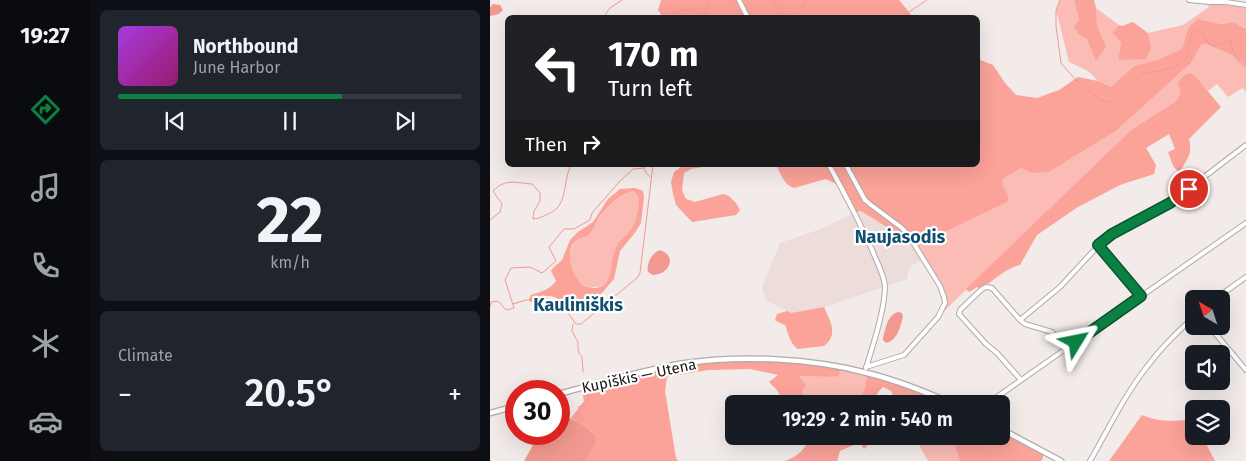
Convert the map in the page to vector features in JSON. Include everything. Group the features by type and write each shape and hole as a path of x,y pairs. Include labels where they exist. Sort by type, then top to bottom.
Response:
{"main road":[{"name":"Kupiškis — Utena","path":"570,391 662,367 708,361 755,360 788,361 865,370 931,395"},
{"path":"490,413 505,409"},
{"path":"1010,434 1061,461"}],"street":[{"path":"739,0 746,15"},
{"path":"1189,0 1225,1 1246,5"},
{"path":"1020,320 1060,287 1098,245 1112,234 1170,203 1246,145"},
{"path":"830,167 855,213 884,280 882,308 865,370"},
{"path":"847,167 865,200 902,228 909,236 940,286 945,303 938,317 904,355 865,370"},
{"path":"1000,395 1246,223"},
{"path":"1098,245 1141,296"},
{"path":"1228,290 1246,277"},
{"path":"1021,380 959,314 960,310 982,289 986,287 992,288 1020,320 1026,324 1052,332 1065,349"},
{"path":"1090,461 1133,386 1164,347 1185,325"},
{"path":"1217,335 1246,370"}],"shaded area":[{"path":"661,0 899,0 911,15 661,15 658,10"},
{"path":"1060,0 1074,0 1079,20 1078,34 1087,39 1106,46 1097,25 1096,8 1119,25 1114,33 1121,43 1118,60 1151,48 1148,33 1183,25 1209,7 1207,4 1246,8 1246,27 1234,22 1223,24 1198,19 1189,26 1182,49 1157,60 1134,66 1111,87 1098,81 1088,71 1069,62 1056,10"},
{"path":"1074,0 1094,0 1097,25 1106,46 1096,61 1087,39 1078,34 1074,27 1079,20"},
{"path":"493,4 500,5 503,10 499,14 490,16 490,7"},
{"path":"1198,19 1222,24 1234,22 1244,28 1246,27 1246,66 1232,55 1206,44 1201,45 1191,63 1116,131 1049,172 1031,173 1022,168 1004,178 1002,183 1009,198 1007,202 932,238 909,237 898,234 861,211 856,212 844,188 826,179 794,188 791,187 783,179 777,167 980,167 980,60 993,65 1016,95 1037,98 1059,90 1078,77 1098,81 1111,87 1134,66 1157,60 1182,49 1189,26"},
{"path":"1133,22 1148,33 1151,48 1146,59 1118,60 1121,43 1113,33 1119,25 1122,26"},
{"path":"1206,44 1232,55 1246,66 1246,92 1243,88 1228,97 1217,84 1208,91 1192,74 1182,77 1178,83 1180,95 1176,101 1131,130 941,314 947,301 945,293 912,237 932,238 1006,202 1009,198 1002,183 1004,178 1022,168 1049,172 1116,131 1191,63 1201,45"},
{"path":"1189,73 1196,77 1221,107 1189,139 1190,153 1180,172 1174,167 1168,152 1175,149 1169,134 1146,148 1156,165 1154,174 1120,185 1078,207 1037,235 1020,265 1015,266 979,289 977,287 969,292 966,289 1131,130 1176,101 1180,94 1179,81"},
{"path":"681,167 702,167 691,169 684,173 682,190 686,199 695,202 723,194 729,196 740,210 736,215 692,222 676,205 671,182 674,172"},
{"path":"635,188 643,191 644,197 641,223 620,251 614,279 601,294 576,305 570,305 552,296 530,302 531,295 554,284 556,281 551,271 562,260 570,240 593,222 608,199 620,189","holes":["633,191 639,199 637,216 631,229 616,246 609,279 602,286 596,288 584,285 576,277 571,266 570,254 573,244 591,233 600,216 607,208 623,195"]},
{"path":"633,191 638,195 639,199 637,216 631,229 616,246 610,277 606,283 598,287 585,285 576,278 571,268 569,257 573,245 577,240 591,233 603,213 611,205 623,195"},
{"path":"861,211 898,234 909,237 922,260 911,266 907,279 825,307 791,313 766,300 762,287 780,243 821,229"},
{"path":"659,250 668,255 670,264 664,271 653,275 648,272 648,265 652,256"},
{"path":"824,307 831,322 832,332 829,341 824,346 798,349 791,341 785,325 775,320 777,314 787,311 791,313"},
{"path":"898,312 902,313 903,317 899,329 896,336 886,343 883,338 888,322 891,316"},
{"path":"746,361 841,369 838,376 801,376 806,386 801,392 804,395 780,395 769,382 778,375 750,369 708,370 667,377 665,391 678,461 585,461 591,451 593,432 571,418 584,401 582,391 649,372 688,365"},
{"path":"841,369 867,376 864,391 860,395 804,395 800,392 801,376 828,377"},
{"path":"867,376 910,388 927,395 893,395 891,391 883,387 877,395 860,395 864,391"},
{"path":"1142,415 1159,420 1185,420 1185,445 1207,445 1215,461 1109,461"},
{"path":"570,418 595,435 594,445 585,461 524,461 533,445 570,445"},
{"path":"1010,437 1043,455 1041,461 960,461 955,445 1010,445"},
{"path":"853,445 840,451 837,461 785,461 800,453 805,446"},
{"path":"919,445 955,445 960,461 928,461"}],"waterway":[{"path":"605,15 610,8 622,0"},
{"path":"704,15 710,0"},
{"path":"773,0 782,12 789,15"},
{"path":"798,15 807,0"},
{"path":"904,15 927,0"},
{"path":"1060,0 1056,10 1056,26 1061,63 1075,79 1100,100 1112,102 1133,81 1143,74 1179,65 1188,56 1190,38 1197,29 1201,31 1212,46 1231,41 1235,56 1246,67"},
{"path":"668,15 668,13 684,10 692,10 702,15"},
{"path":"490,220 500,212 502,204 493,191 502,184 507,183 532,184 540,193 540,201 534,211 533,219 555,210 562,199 570,167"},
{"path":"490,307 491,302 498,301 506,310 514,308 505,280 511,268 530,267 542,273 556,261 549,247 564,229 574,229 590,220 592,213 620,181 633,169 644,167"},
{"path":"513,304 526,300 546,298 566,310 576,324 581,324 637,278 640,273 653,167"},
{"path":"644,168 650,177"},
{"path":"573,324 572,331 578,342 583,372"},
{"path":"578,407 586,405 589,394"}],"district":[{"name":"Naujasodis","path":"900,237"},
{"name":"Kauliniškis","path":"578,305"}],"route":[{"path":"1076,342 1141,296 1098,245 1112,234 1170,203 1189,189"}]}
